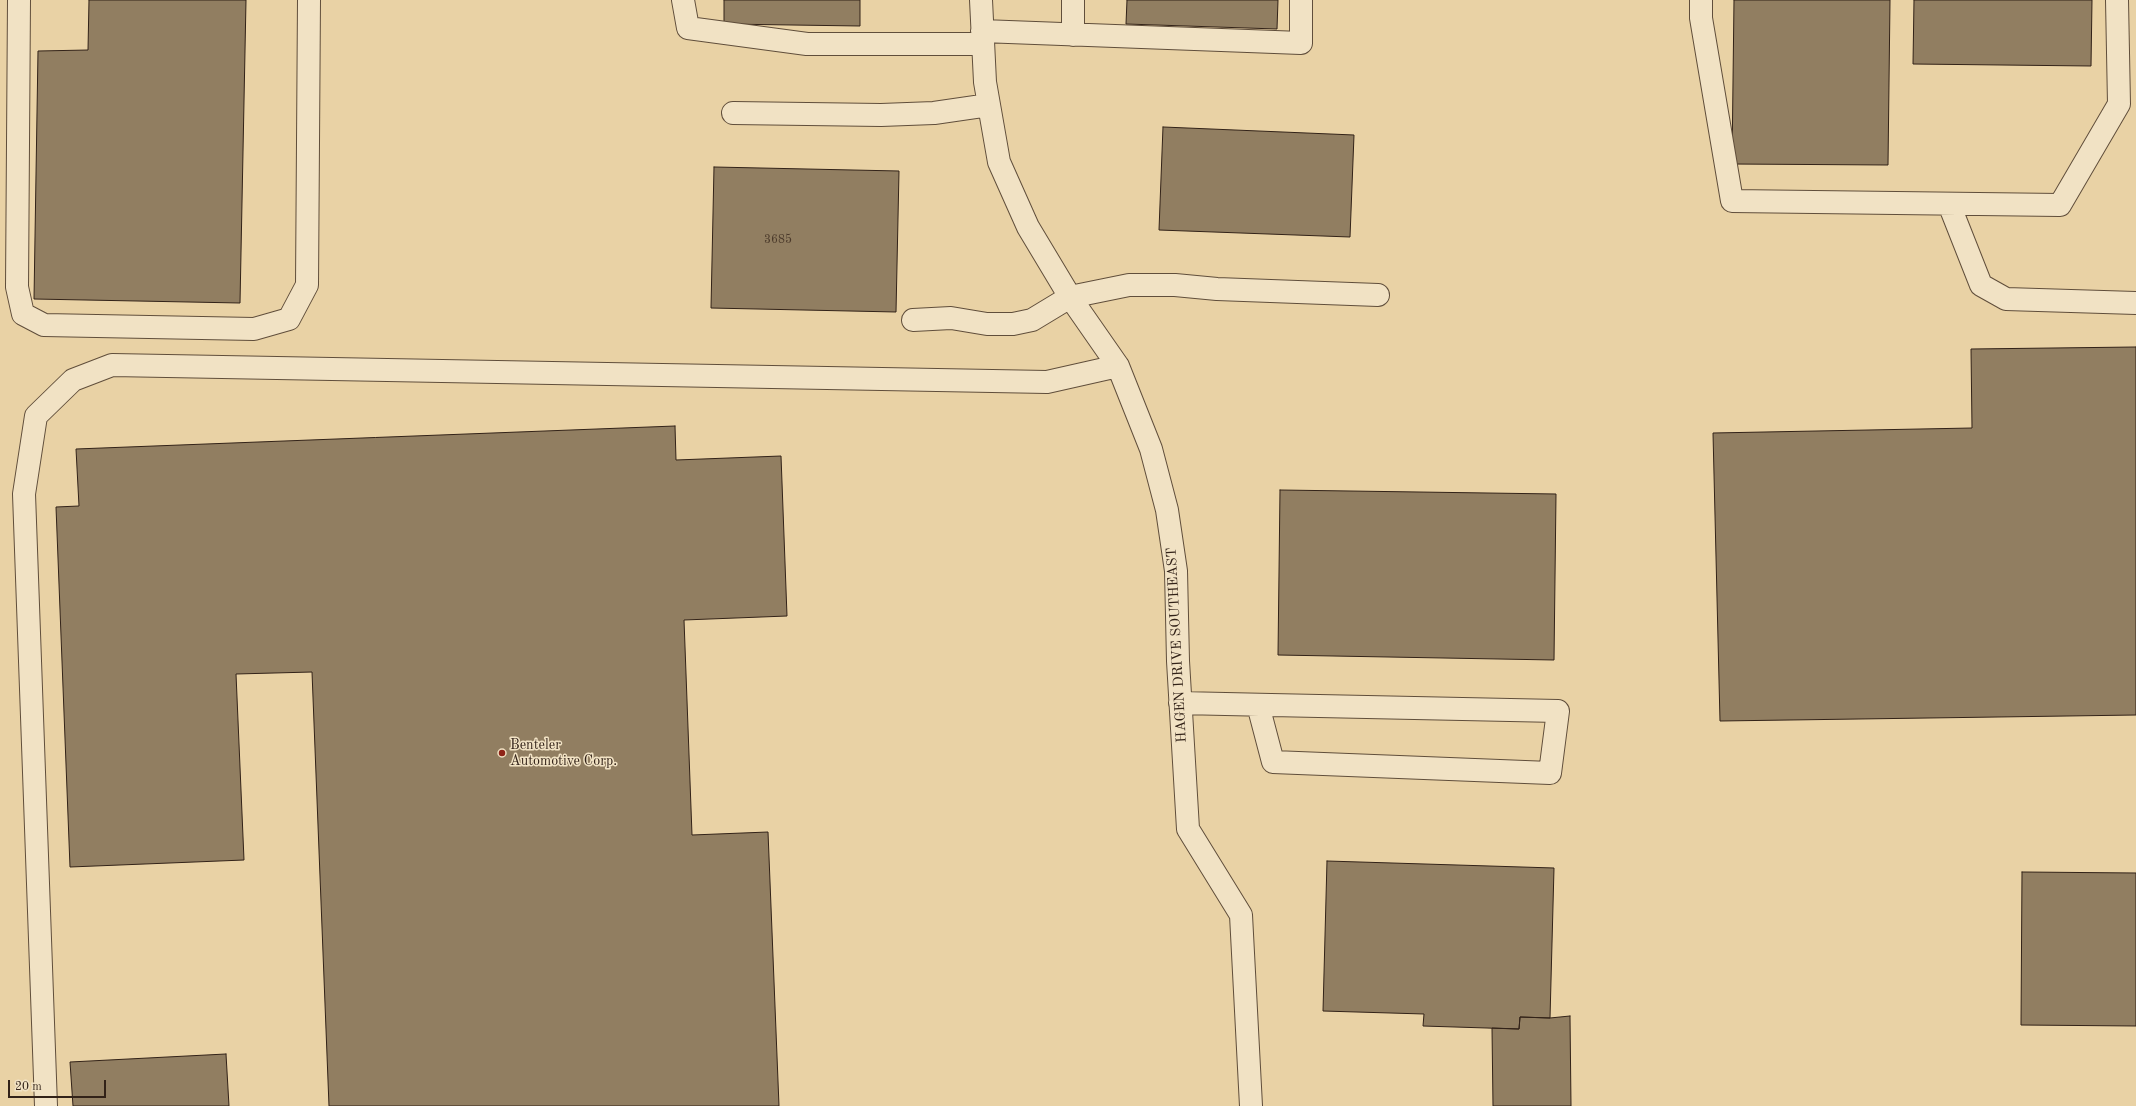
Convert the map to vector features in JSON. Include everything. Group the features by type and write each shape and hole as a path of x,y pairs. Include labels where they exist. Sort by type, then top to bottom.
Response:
{"street":[{"path":"19,0 17,287 23,314 44,325 254,329 289,319 307,285 309,0"},
{"path":"683,0 688,28 807,44 1073,35 1301,43 1301,0"},
{"name":"HAGEN DRIVE SOUTHEAST","path":"981,0 985,82 999,162 1028,227 1070,297 1118,366 1151,448 1167,510 1176,571 1180,703 1188,829 1241,915 1251,1106"},
{"path":"1073,0 1073,35"},
{"path":"1701,0 1702,18 1732,202 2060,205 2119,104 2117,0"},
{"path":"733,113 881,115 934,113 989,105"},
{"path":"1949,204 1981,286 2006,299 2136,303"},
{"path":"913,320 950,318 987,324 1013,324 1032,320 1070,297 1128,286 1175,285 1217,289 1378,295"},
{"path":"46,1106 24,494 36,416 73,380 112,365 1047,382 1118,366"},
{"path":"1180,703 1558,711 1550,773 1273,762 1258,705"}],"building":[{"path":"89,0 246,0 240,303 34,299 38,51 88,50"},
{"path":"724,0 860,0 860,26 724,24"},
{"path":"1127,0 1278,0 1277,29 1126,24"},
{"path":"1734,0 1890,0 1888,165 1732,164"},
{"path":"1914,0 2092,0 2091,66 1913,64"},
{"path":"1163,127 1354,135 1350,237 1159,230"},
{"path":"714,167 899,171 896,312 711,308"},
{"path":"2136,347 2136,715 1720,721 1713,433 1972,428 1971,349"},
{"name":"Benteler Automotive Corp.","path":"675,426 676,460 781,456 787,616 684,620 692,835 768,832 779,1106 329,1106 312,672 236,674 244,860 70,867 56,507 79,506 76,449"},
{"path":"1280,490 1556,494 1554,660 1278,655"},
{"path":"1327,861 1554,868 1550,1018 1520,1017 1519,1029 1423,1026 1424,1014 1323,1011"},
{"path":"2022,872 2136,873 2136,1026 2021,1025"},
{"path":"1570,1016 1571,1106 1493,1106 1492,1028 1519,1029 1520,1017 1550,1018"},
{"path":"226,1054 229,1106 73,1106 70,1062"}],"place":[{"name":"Benteler Automotive Corp.","path":"502,753"}]}
